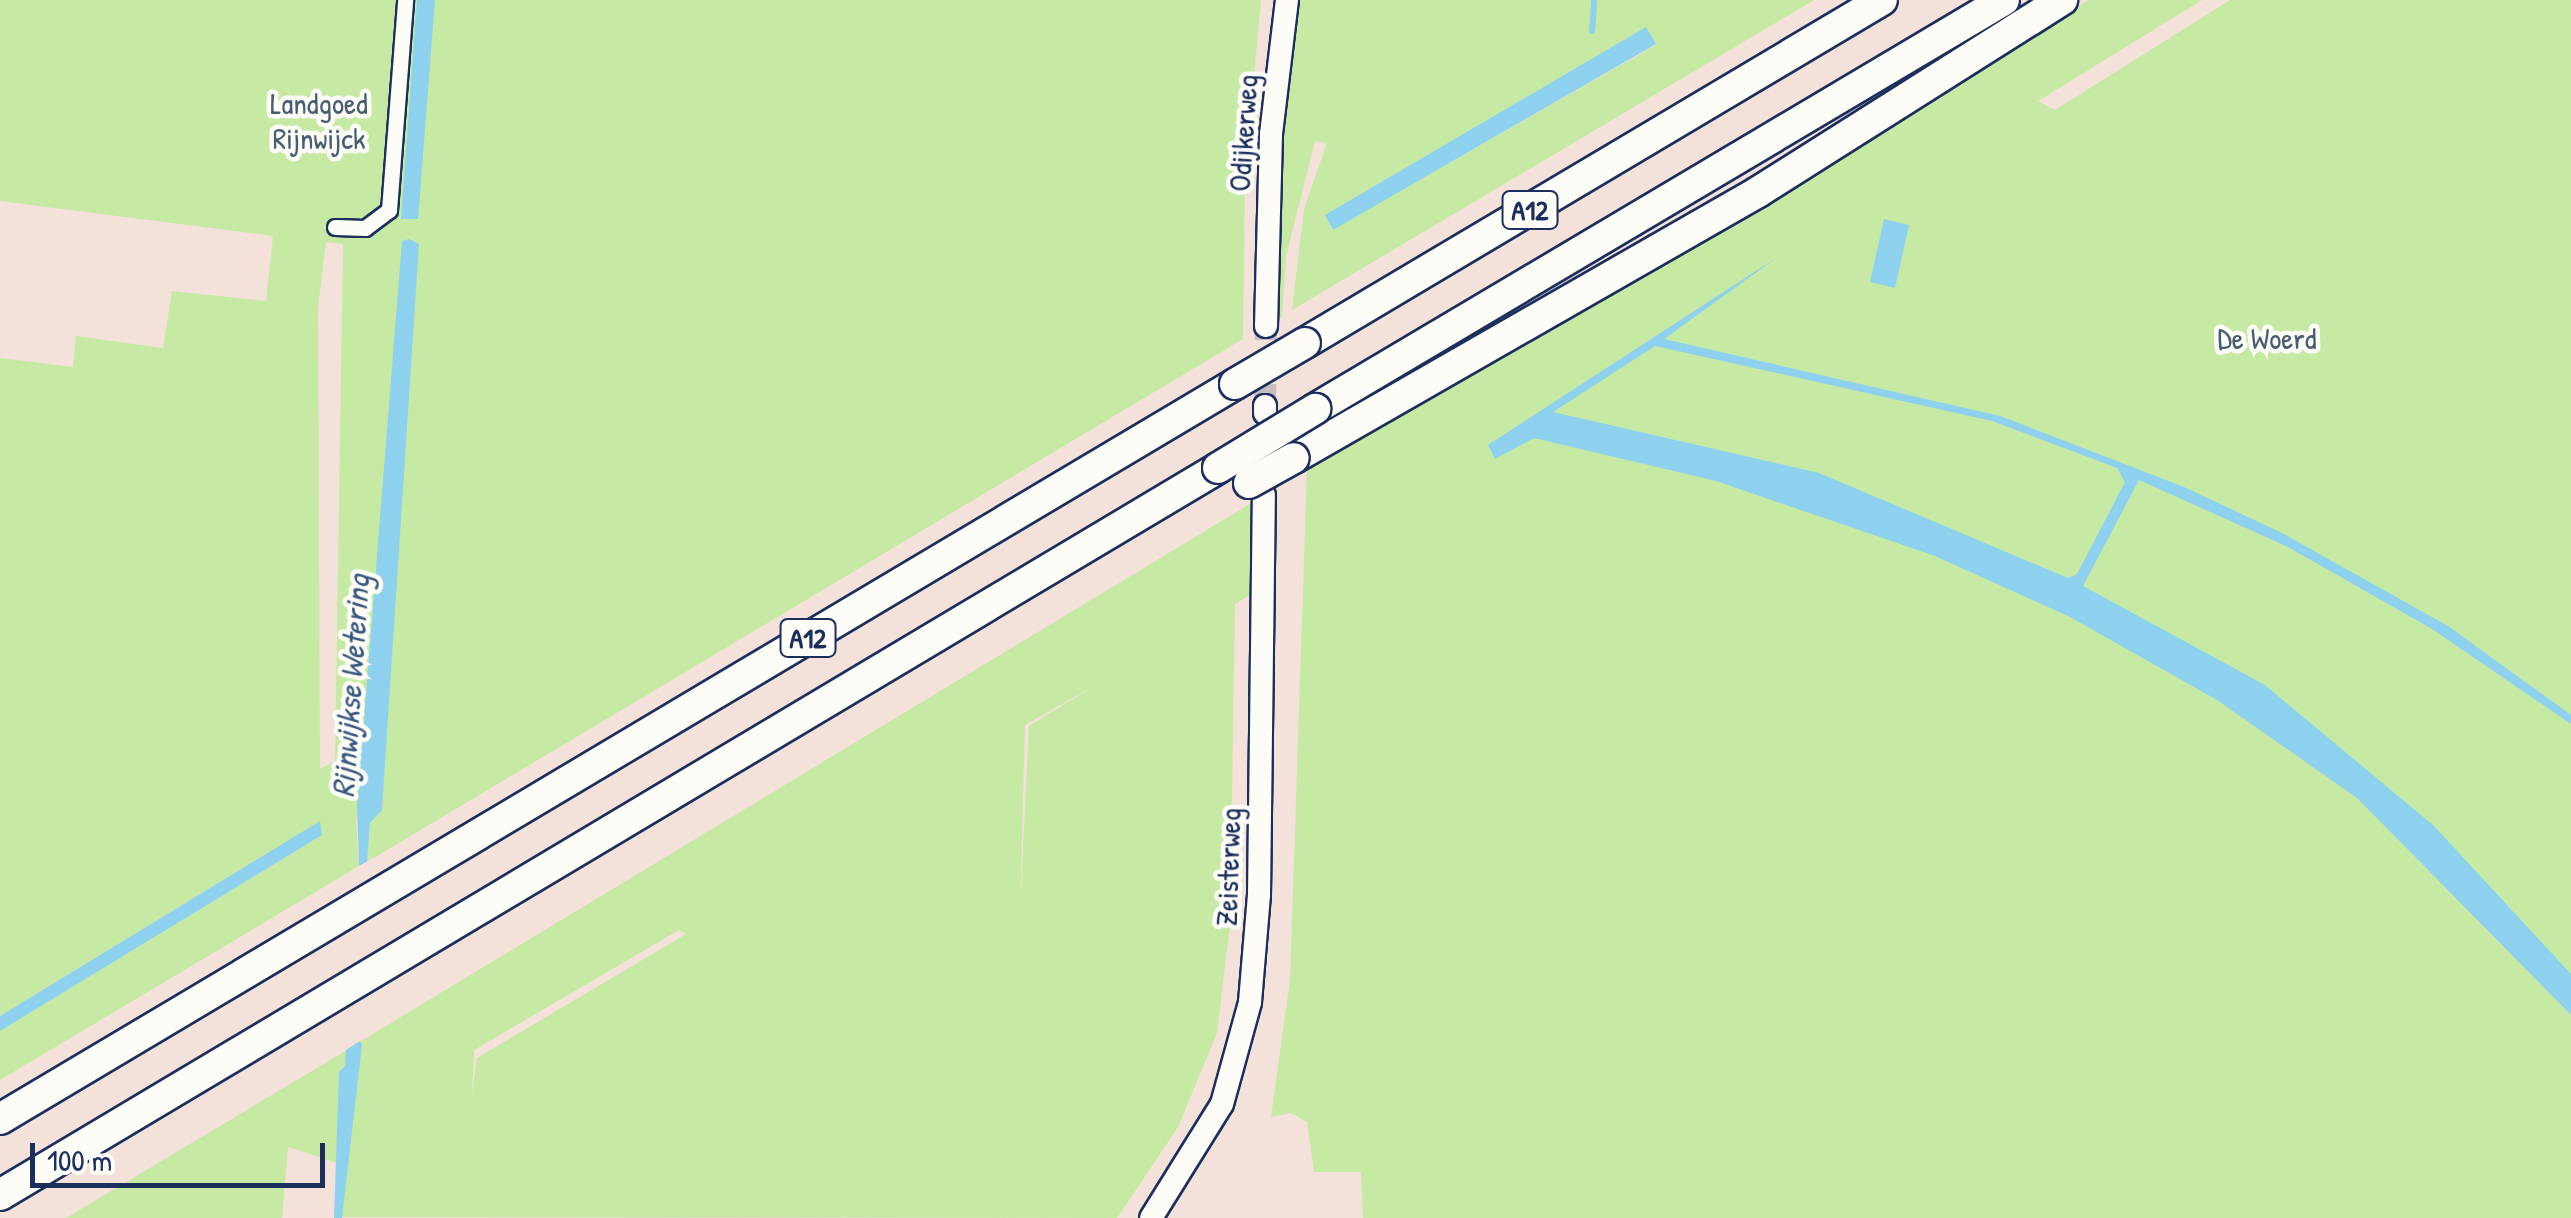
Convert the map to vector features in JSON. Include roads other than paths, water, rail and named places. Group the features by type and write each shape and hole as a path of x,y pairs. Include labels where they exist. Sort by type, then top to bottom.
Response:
{"highway":[{"name":"A12","path":"0,1119 1882,0"},
{"name":"A12","path":"0,1195 2004,0"},
{"name":"A12","path":"1159,505 1256,489 1294,458 1815,158 2062,0"}],"street":[{"path":"335,227 365,228 390,210 405,0"},
{"name":"Odijkerweg","path":"1266,326 1271,134 1287,0"},
{"name":"Zeisterweg","path":"1152,1218 1222,1104 1250,1002 1258,895 1256,489"}],"water":[{"path":"417,0 435,0 418,219 401,219"},
{"path":"1646,27 1656,44 1333,230 1325,215"},
{"path":"1884,219 1909,225 1895,288 1870,282"},
{"path":"409,239 419,244 382,810 370,823 355,1027 362,1045 342,1218 334,1218 339,1072 345,1066 359,866 357,807 402,241"},
{"path":"1779,256 1664,339 2000,416 2184,487 2282,533 2448,626 2571,715 2571,724 2432,629 2288,547 2139,480 2083,586 2265,685 2433,825 2571,974 2571,1015 2357,798 2217,700 2070,617 1935,556 1716,481 1534,438 1495,459 1488,445","holes":["1655,346 1992,421 2117,468 2125,482 2077,574 2068,578 1819,473 1553,412"]},
{"path":"320,821 322,835 0,1031 0,1016"}],"waterway":[{"path":"1592,31 1594,0"}],"tunnel":[{"path":"1265,406 1266,326"}],"park label":[{"name":"Landgoed Rijnwijck","path":"319,120"},
{"name":"De Woerd","path":"2267,338"}],"water label":[{"name":"Rijnwijkse Wetering","path":"351,686"}]}
